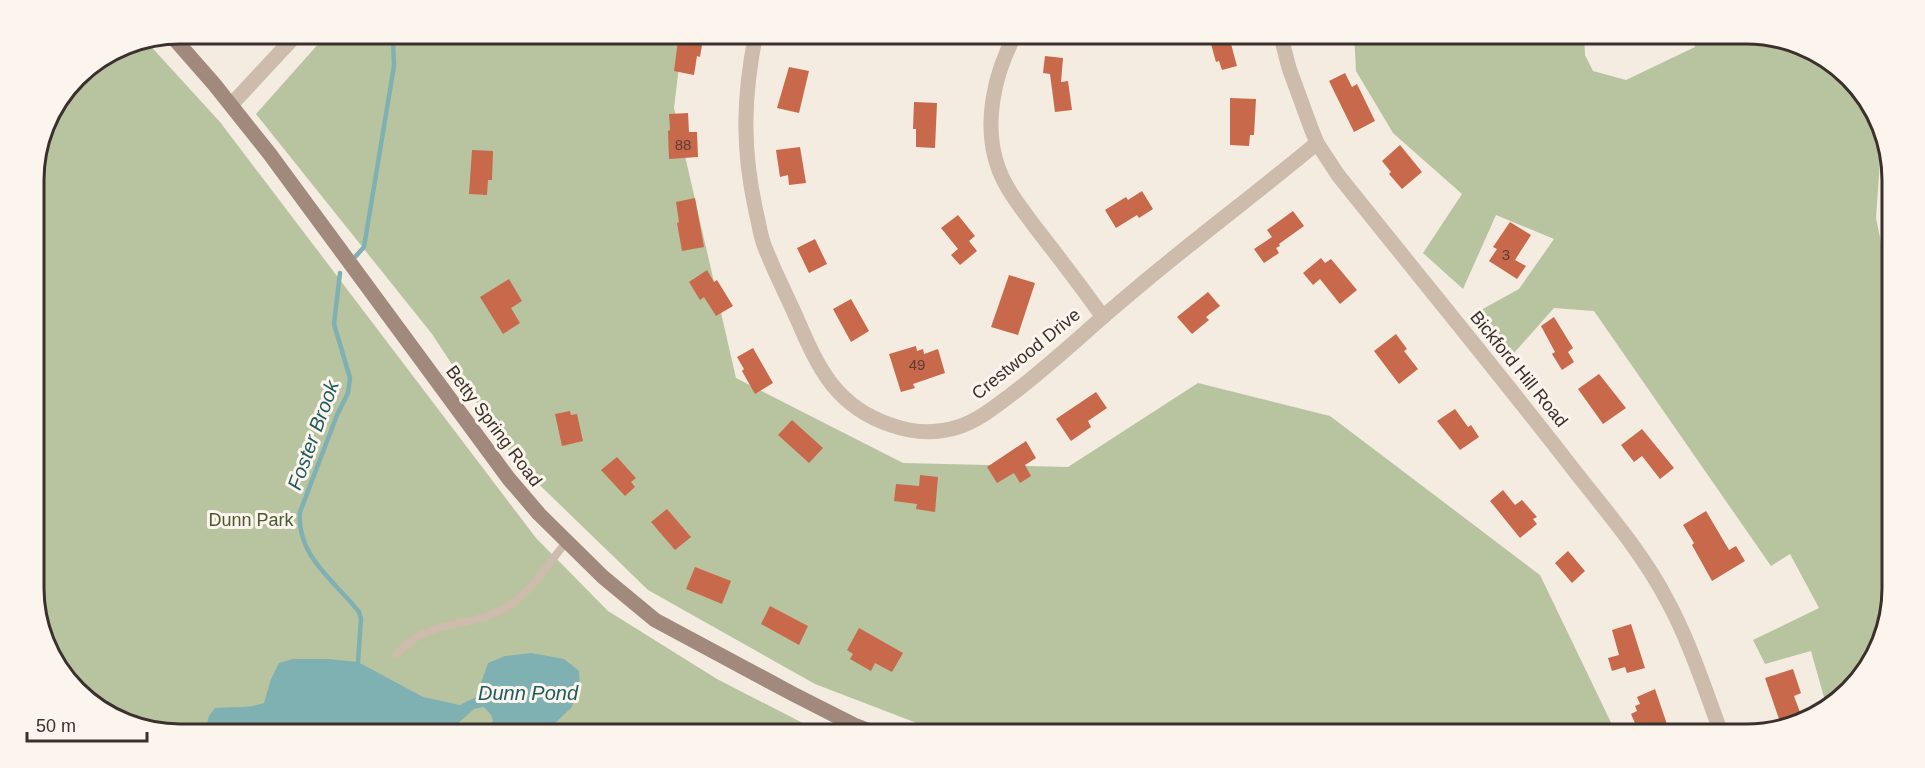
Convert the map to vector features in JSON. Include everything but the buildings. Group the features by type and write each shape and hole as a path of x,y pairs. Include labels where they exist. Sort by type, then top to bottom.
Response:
{"street":[{"name":"Betty Spring Road","path":"179,44 231,105 509,479 533,508 617,591 655,620 852,724"},
{"path":"231,105 288,44"},
{"name":"Crestwood Drive","path":"754,44 746,97 745,126 751,187 764,243 818,364 832,385 849,403 869,416 902,429 929,432 960,427 994,407 1036,375 1103,317 1317,143"},
{"path":"1011,44 1002,63 993,98 993,136 999,170 1021,208 1103,317"},
{"name":"Bickford Hill Road","path":"1283,44 1317,143 1338,175 1509,386 1652,574 1667,598 1685,638 1718,724"}],"lane":[{"path":"396,654 413,639 423,634 447,626 479,620 506,608 531,587 567,541"}],"green space":[{"path":"318,44 682,44 674,108 736,378 903,463 1068,467 1198,383 1330,416 1540,575 1612,724 919,724 815,684 648,590 516,462 432,334 256,114"},
{"path":"1355,44 1584,44 1585,55 1593,71 1626,80 1695,47 1694,44 1745,44 1772,46 1806,58 1835,77 1853,97 1871,128 1880,162 1876,218 1882,247 1882,588 1879,615 1863,656 1842,685 1828,696 1824,698 1811,651 1765,664 1753,640 1819,608 1790,554 1771,566 1594,311 1554,308 1505,363 1470,316 1519,289 1554,239 1496,215 1463,289 1423,253 1462,194 1393,133 1356,71"},
{"name":"Dunn Park","path":"151,47 220,122 536,538 608,611 717,679 805,724 171,724 136,717 104,702 90,691 66,664 58,649 46,615 44,597 44,171 48,144 54,128 66,104 77,90 104,66 128,54"}],"water":[{"name":"Dunn Pond","path":"531,653 564,659 579,671 580,687 571,708 554,724 490,724 493,721 491,715 484,707 474,709 457,724 207,724 215,708 245,707 264,703 271,679 279,663 293,659 358,662 423,697 460,705 476,697 488,663 505,656"}],"waterway":[{"name":"Foster Brook","path":"356,256 364,247 394,66 393,44"},
{"name":"Foster Brook","path":"340,273 334,324 350,378 348,393 337,415 300,512 300,528 304,542 319,567 359,612 361,619 358,662"}]}
